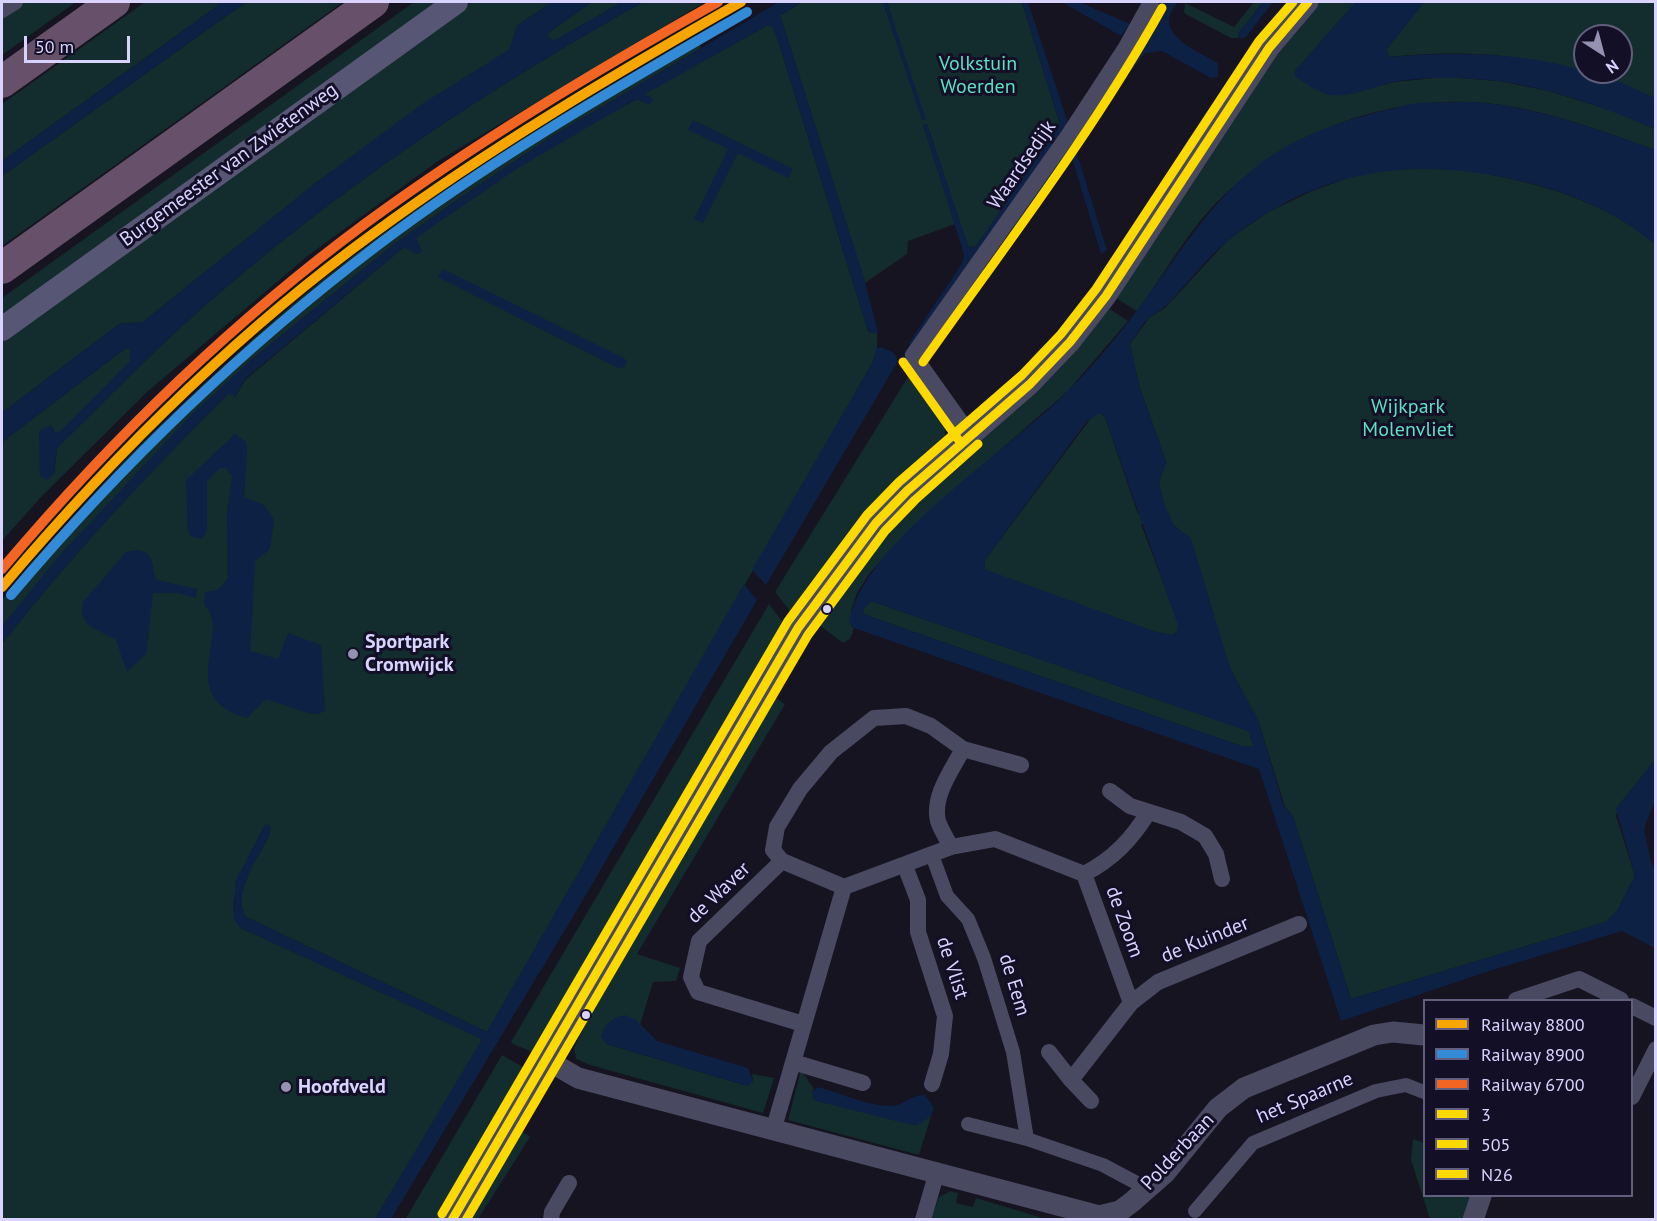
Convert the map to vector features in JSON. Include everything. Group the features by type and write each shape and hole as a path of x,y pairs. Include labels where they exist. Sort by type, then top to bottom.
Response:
{"highway":[{"path":"2,82 114,2"},
{"path":"2,268 373,2"}],"main road":[{"name":"Burgemeester van Zwietenweg","path":"2,329 456,2"}],"street":[{"path":"2,10 15,2"},
{"name":"Waardsedijk","path":"970,435 913,355 1063,142 1125,49 1151,2"},
{"path":"452,1220 688,820 798,628 876,523 907,491 1030,384 1070,342 1106,296 1269,48 1308,2"},
{"path":"773,1131 802,1024 844,887 782,861 773,850 777,827 800,789 831,752 874,718 906,716 932,726 963,749 1021,765"},
{"path":"951,847 938,820 939,799 945,782 963,749"},
{"path":"1110,792 1130,806 1181,822 1205,836 1216,854 1222,879"},
{"path":"1084,874 1108,861 1133,837 1148,813"},
{"name":"de Zoom","path":"844,887 951,847 995,839 1084,874 1131,1003"},
{"name":"de Eem","path":"932,855 947,896 968,919 984,958 1013,1052 1027,1139"},
{"name":"de Waver","path":"782,861 699,941 691,977 698,992 802,1024"},
{"name":"de Vlist","path":"904,866 918,900 918,933 945,1016 942,1053 932,1084"},
{"name":"de Kuinder","path":"1131,1003 1158,982 1299,924"},
{"path":"1523,999 1579,979 1619,999"},
{"path":"1071,1080 1131,1003"},
{"path":"1633,1006 1656,1018"},
{"name":"Polderbaan","path":"547,1060 578,1078 936,1175 1100,1216 1124,1215 1146,1188 1165,1173 1218,1108 1244,1088 1374,1035 1393,1032 1423,1034"},
{"path":"1633,1095 1656,1049"},
{"path":"1049,1052 1091,1101"},
{"path":"793,1062 863,1083"},
{"name":"het Spaarne","path":"1195,1211 1253,1143 1376,1091 1406,1085 1423,1091"},
{"path":"968,1124 1027,1139 1103,1165 1146,1188"},
{"path":"923,1220 936,1175"},
{"path":"551,1220 552,1212 569,1182"},
{"path":"1473,1220 1481,1197"}],"green space":[{"path":"2,2 76,2 2,55"},
{"path":"145,2 223,2 2,161 2,104"},
{"path":"246,2 343,2 2,246 2,176"},
{"path":"414,2 443,2 2,318 2,298"},
{"path":"472,2 552,2 517,26 510,49 317,182 143,322 119,324 2,413 2,340"},
{"path":"592,2 622,2 554,41 549,38 548,33"},
{"path":"643,2 705,2 438,161 310,254 147,392 40,498 2,541 2,442 126,348 130,349 131,361 59,433 55,433 54,474 57,448 164,343 252,265 359,183 470,106"},
{"name":"Volkstuin Woerden","path":"802,2 883,2 923,120 887,2 1022,2 1060,125 976,246 969,248 967,245 927,124 923,125 955,224 908,241 907,254 865,283 781,18 781,15"},
{"path":"1254,2 1263,2 1238,34 1238,38 1231,38 1184,13 1185,3 1234,27"},
{"path":"1318,2 1356,2 1295,71 1349,93 1395,82 1445,77 1499,81 1549,91 1616,112 1655,129 1655,150 1571,121 1507,106 1449,102 1377,111 1310,136 1248,174 1197,224 1137,311 1114,297 1280,44"},
{"path":"1424,2 1655,2 1655,98 1618,84 1633,84 1633,24 1573,24 1573,69 1512,57 1488,55 1439,54 1389,57 1386,50"},
{"name":"Sportpark Cromwijck","path":"768,25 772,26 777,37 867,328 869,332 877,332 877,348 873,362 487,1032 246,917 242,908 244,887 269,836 265,825 240,877 234,905 235,917 241,928 483,1039 375,1219 2,1219 2,644 55,578 112,515 230,392 235,397 245,380 404,247 411,250 417,244 416,238 442,218 523,164 637,99 649,104 644,94"},
{"path":"695,36 701,48 551,137 466,194 393,245 250,361 2,626 2,600 93,495 165,420 277,318 375,239 426,202 587,99"},
{"name":"Wijkpark Molenvliet","path":"1447,167 1503,177 1557,191 1608,212 1655,244 1655,760 1619,805 1616,816 1635,876 1617,911 1606,922 1351,999 1293,816 1285,807 1258,720 1230,668 1181,531 1176,527 1141,524 1179,625 1177,632 1172,635 1156,632 990,573 984,569 985,560 1094,414 1100,413 1105,417 1138,514 1159,482 1166,462 1139,385 1130,344 1149,318 1165,308 1228,240 1268,212 1312,191 1356,175 1397,168"},
{"path":"1107,307 1128,321 1068,391 914,525 869,574 857,593 851,610 851,626 854,628 850,639 843,643 814,621 870,541"},
{"path":"913,369 947,413 944,444 882,504 828,569 795,617 775,592"},
{"path":"871,601 1249,731 1254,747 1241,746 871,617 864,614 864,608"},
{"path":"769,604 787,628 535,1053 513,1044 511,1042"},
{"path":"772,695 785,704 637,954 680,968 676,981 653,982 640,1025 636,1020 611,1021 602,1034 607,1044 744,1085 753,1081 752,1074 774,1078 763,1113 590,1065 576,1059 574,1048 593,1009 589,1007"},
{"path":"502,1055 528,1070 439,1219 405,1220"},
{"path":"801,1070 814,1089 812,1092 814,1100 915,1125 931,1116 919,1155 788,1120"},
{"path":"520,1130 530,1137 478,1219 466,1219"},
{"path":"1413,1139 1423,1143 1423,1197 1475,1197 1467,1219 1430,1219 1411,1160"},
{"path":"950,1191 958,1193 956,1203 973,1207 976,1198 1049,1220 931,1220 939,1197"}],"water":[{"path":"223,2 246,2 2,176 2,161"},
{"path":"552,2 592,2 548,33 549,38 554,41 622,2 643,2 470,106 359,183 252,265 164,343 57,448 54,474 47,480 40,476 39,431 51,425 55,432 59,433 130,361 130,349 126,348 2,442 2,413 119,324 143,322 317,182 422,104 510,49 517,26"},
{"path":"779,2 801,2 781,15 781,18 864,278 878,332 872,334 867,328 777,37 772,26 768,25 645,94 653,99 649,105 636,99 518,168 416,238 422,250 418,255 404,247 245,379 235,397 229,393 111,515 55,578 2,644 2,626 58,557 192,414 250,361 393,245 466,194 551,137"},
{"path":"883,2 887,2 926,119 922,120"},
{"path":"1022,2 1028,2 1068,123 911,345 909,343 963,262 964,254 923,125 927,124 969,248 976,246 1060,125"},
{"path":"1062,2 1079,2 1130,24 1121,36"},
{"path":"1159,2 1177,2 1169,19 1170,27 1174,34 1188,46 1218,63 1218,77 1211,78 1162,51 1145,53 1082,134 1075,148 1107,250 1101,254 1073,161 1067,161 1018,230 1013,227 1135,49"},
{"path":"1263,2 1273,2 1246,37 1240,39 1238,34"},
{"path":"1356,2 1424,2 1386,50 1389,57 1492,55 1525,58 1573,68 1573,84 1623,84 1655,98 1655,129 1578,100 1518,84 1459,78 1432,78 1394,82 1346,95 1331,95 1321,92 1295,76 1295,71"},
{"path":"1460,102 1508,106 1572,122 1655,150 1655,244 1606,211 1570,195 1512,179 1474,172 1436,169 1399,170 1364,175 1329,184 1295,198 1262,216 1222,246 1168,304 1146,321 1130,344 1139,385 1166,462 1159,482 1165,506 1175,527 1191,538 1230,668 1258,720 1284,807 1293,816 1351,999 1606,922 1617,911 1635,876 1616,809 1655,760 1655,800 1644,829 1655,871 1655,948 1622,931 1489,971 1341,1021 1259,769 854,628 849,622 860,592 881,561 942,499 1043,415 1068,391 1128,322 1212,209 1227,193 1261,163 1297,141 1356,118 1417,103","holes":["1100,413 1105,417 1178,625 1177,632 1172,635 1156,632 984,569 985,560 1087,421","871,601 1248,731 1254,747 1241,746 871,617 864,614 864,608"]},
{"path":"693,120 793,169 788,178 738,153 703,223 694,219 728,149 688,130"},
{"path":"443,269 624,358 627,362 624,367 618,368 438,277"},
{"path":"983,269 988,269 990,274 941,341 937,342 934,340"},
{"path":"881,347 894,353 898,361 766,585 752,570 873,362 877,348"},
{"path":"235,434 246,442 247,449 244,497 264,505 274,520 270,549 255,561 250,651 278,659 288,633 321,645 325,710 319,714 308,713 266,699 247,718 225,708 213,695 208,680 213,631 211,617 204,605 205,592 218,590 228,578 227,514 232,476 226,468 220,468 207,481 207,528 201,539 191,536 188,532 186,480"},
{"path":"139,550 145,552 151,559 157,580 197,589 196,598 177,593 153,593 146,654 127,672 116,640 88,625 82,615 83,602 126,552"},
{"path":"744,584 757,600 583,900 391,1219 375,1219 482,1039 241,928 234,919 236,880 265,825 269,824 271,828 269,836 244,887 242,908 246,917 487,1032"},
{"path":"625,1015 636,1020 657,1041 748,1068 753,1081 748,1086 744,1085 607,1044 601,1037 606,1025"},
{"path":"818,1087 862,1101 889,1106 899,1105 915,1096 925,1095 934,1108 931,1116 917,1125 904,1123 814,1100 812,1092"}],"rail line":[{"name":"6700","path":"2,569 85,475 129,430 220,343 316,261 451,163 583,80 718,2"},
{"name":"8800","path":"2,587 44,538 132,444 224,355 323,272 418,201 508,141 600,84 741,2"},
{"name":"8900","path":"11,595 140,454 231,367 328,284 422,213 513,152 747,12"}],"transit line":[{"name":"N26","path":"442,1214 788,621 867,515 899,482 1022,375 1061,334 1096,289 1259,41 1293,2"},
{"name":"3","path":"452,1220 798,628 876,523 907,491 1030,384 1070,342 1106,296 1269,48 1308,2"},
{"name":"505","path":"923,362 1078,144 1162,8"},
{"name":"505","path":"903,362 960,442"},
{"name":"505","path":"466,1220 808,635 885,531 915,500 978,444"}],"place":[{"name":"Sportpark Cromwijck","path":"353,654"},
{"name":"Hoofdveld","path":"286,1087"}]}
